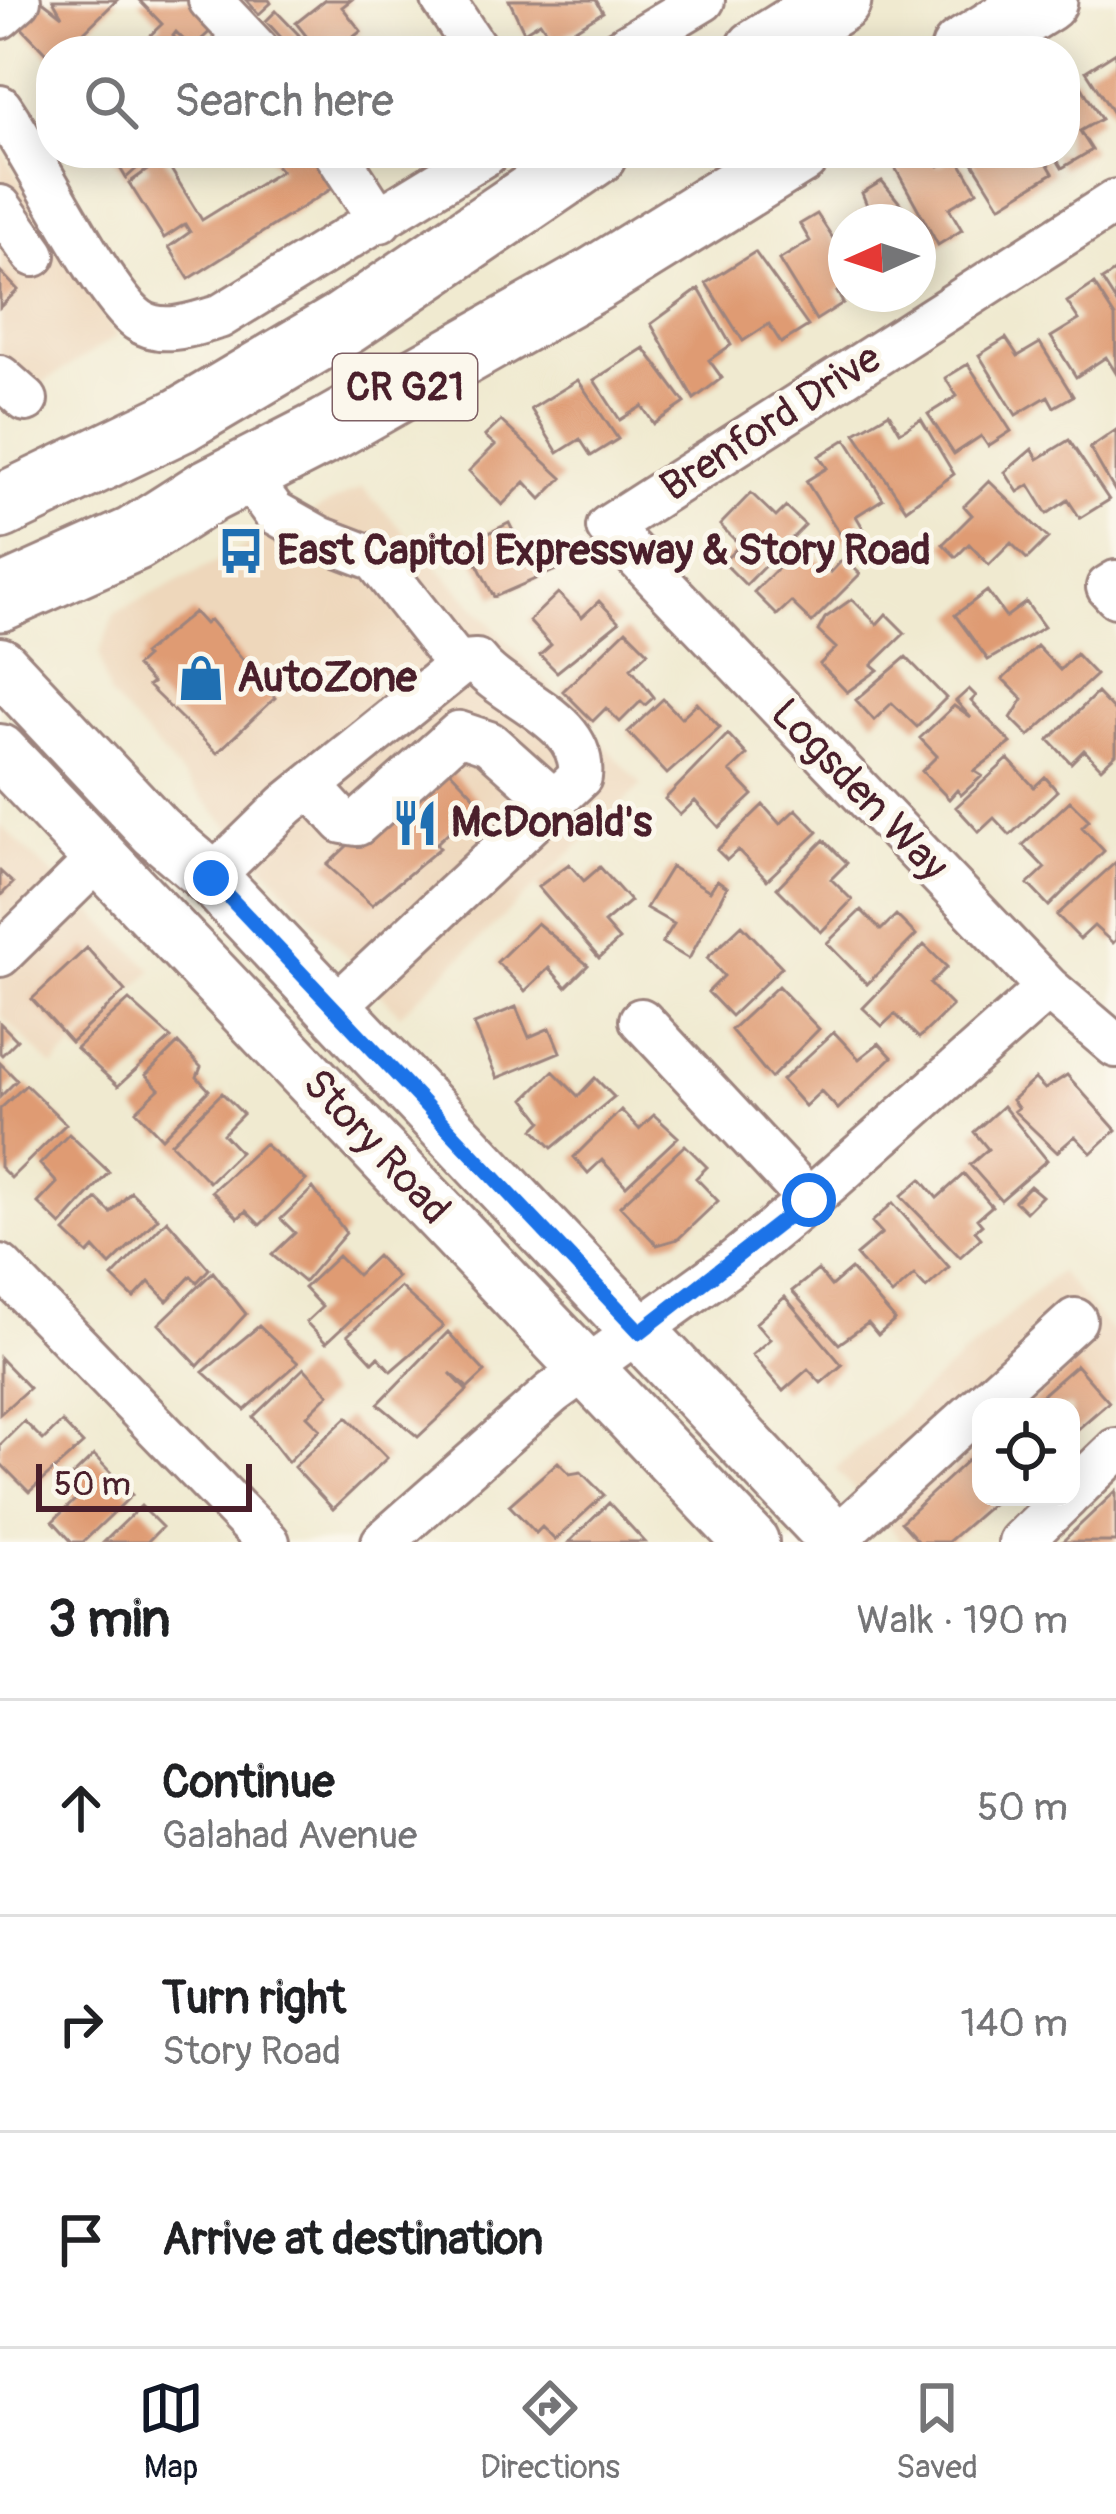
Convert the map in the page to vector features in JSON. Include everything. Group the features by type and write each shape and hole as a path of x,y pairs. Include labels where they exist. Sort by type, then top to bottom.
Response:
{"highway":[{"path":"782,36 839,0"},
{"path":"987,36 1045,0"},
{"name":"CR G21","path":"0,507 181,421 325,335 573,168"},
{"name":"CR G21","path":"0,599 134,539 244,472 595,279 774,168"}],"main road":[{"name":"Story Road","path":"0,665 156,831 211,878 837,1540"},
{"name":"Story Road","path":"0,752 103,854 751,1542"}],"street":[{"path":"0,17 19,0"},
{"path":"210,0 244,36"},
{"path":"443,0 468,36"},
{"path":"643,36 703,0"},
{"path":"0,107 14,161 139,321 175,329 219,317 463,168"},
{"path":"346,168 380,221"},
{"name":"Brenford Drive","path":"608,527 1116,201"},
{"path":"0,207 34,255"},
{"path":"244,472 274,512 320,538 374,559 459,665"},
{"name":"Logsden Way","path":"608,527 1048,988 1116,1046"},
{"path":"1116,582 1108,587 1116,596"},
{"path":"211,878 310,786 459,665 476,661 491,681 527,697 577,749 580,777 546,794 334,1008"},
{"path":"310,786 343,822 357,824 459,733 488,713 511,713 525,723 536,745 546,794"},
{"path":"0,955 103,854"},
{"path":"383,1542 552,1393 640,1332 809,1200 1048,988"},
{"path":"641,1020 809,1200"},
{"path":"0,1266 268,1542"},
{"path":"837,1540 1076,1320"},
{"path":"1080,1484 1116,1450"},
{"path":"1020,1542 1058,1506"}],"shaded area":[{"path":"0,148 117,336 0,410"},
{"path":"362,487 642,785 400,1015 109,695 99,653 115,613"},
{"path":"0,825 153,970 53,1067 0,1015"},
{"path":"1059,1271 1116,1337 1116,1400 1080,1431 1080,1398 972,1398 972,1506 993,1506 951,1542 903,1542 835,1469"}],"building":[{"path":"41,0 62,16 53,0 117,0 84,32 88,36 36,36 36,43 17,23"},
{"path":"139,0 193,0 217,25 205,36 176,32 150,36 162,24"},
{"path":"246,0 269,0 271,3 259,14"},
{"path":"325,0 351,0 342,7 361,31 355,36 306,36 296,23"},
{"path":"509,0 596,0 603,12 564,36 550,36 540,22 524,32"},
{"path":"276,11 299,35 280,36 266,21"},
{"path":"1116,52 1116,118 1086,71"},
{"path":"1080,84 1101,119 1080,131"},
{"path":"1080,131 1092,150 1080,157"},
{"path":"150,168 170,168 202,220 281,171 278,168 328,168 339,184 189,279 169,247 190,232 185,224 164,238 129,183"},
{"path":"895,168 964,168 977,191 949,208 962,230 938,245 936,204 915,204"},
{"path":"976,168 1050,168 1053,173 1000,206"},
{"path":"882,181 901,204 866,204 862,193"},
{"path":"817,214 828,231 829,312 816,320 779,260 810,241 800,224"},
{"path":"755,252 808,326 781,343 769,324 743,341 706,283"},
{"path":"0,271 18,290 0,307"},
{"path":"1116,271 1116,302 1102,280"},
{"path":"1094,284 1115,317 1116,373 1106,357 1076,377 1051,337 1079,320 1067,302"},
{"path":"699,289 731,345 709,360 722,378 694,399 651,324"},
{"path":"1006,338 1018,356 1040,343 1073,396 1054,407 1048,396 1016,415 979,355"},
{"path":"644,348 685,403 654,424 642,406 620,420 594,380"},
{"path":"968,364 1011,431 988,446 981,436 954,454 928,414 957,396 945,378"},
{"path":"578,380 618,439 591,456 580,439 558,453 531,409"},
{"path":"889,413 900,432 921,419 954,474 906,509 855,433"},
{"path":"501,421 562,478 541,499 525,482 502,505 469,471 495,445 485,436"},
{"path":"1116,430 1116,493 1090,448"},
{"path":"846,439 883,499 856,516 866,533 847,545 806,481 827,468 819,456"},
{"path":"1069,440 1109,500 1080,518 1068,500 1047,514 1029,485 1018,492 1005,472 1032,449 1038,459"},
{"path":"989,481 1048,538 1027,559 1011,543 989,565 969,544 956,557 943,544 972,515 964,506"},
{"path":"751,493 776,517 786,507 805,525 746,585 723,562 740,545 720,525"},
{"path":"509,523 523,551 543,541 558,569 494,597 467,544"},
{"path":"802,544 831,572 844,558 860,574 812,622 791,602 777,615 754,592"},
{"path":"987,591 1006,617 1026,602 1044,627 988,660 955,615"},
{"path":"558,593 582,617 599,601 619,622 557,672 540,655 551,645 529,621"},
{"path":"852,599 877,624 886,614 905,633 872,665 878,670 847,692 820,664 836,648 818,631 825,618"},
{"name":"AutoZone","path":"194,612 205,624 210,620 275,698 217,753 148,686 152,683 136,666 146,657 143,654"},
{"path":"626,630 648,652 631,668 654,697 645,705 641,701 620,722 606,708 593,721 563,691"},
{"path":"1037,646 1060,670 1076,654 1096,675 1029,736 1011,718 1023,699 1003,679"},
{"path":"906,657 946,698 917,727 892,703 874,720 856,700"},
{"path":"969,689 976,696 971,701 1011,743 974,771 982,776 961,795 957,790 949,799 922,771 937,756 920,738 954,706 971,718 956,701"},
{"path":"1097,693 1116,713 1116,754 1101,768 1084,750 1071,763 1049,740"},
{"path":"663,699 681,718 697,703 720,727 667,774 628,732"},
{"path":"728,734 747,755 730,771 753,795 719,827 695,801 680,815 665,799"},
{"name":"McDonald's","path":"439,759 480,802 436,844 440,848 372,905 327,865"},
{"path":"1008,759 1034,787 1045,777 1057,791 1010,835 994,818 979,832 956,807"},
{"path":"1070,801 1089,820 1082,827 1104,851 1049,906 1028,884 1045,868 1023,845"},
{"path":"763,805 780,824 796,809 818,832 767,880 738,850 727,860 717,850"},
{"path":"824,840 847,863 831,879 852,900 821,932 777,888"},
{"path":"1116,862 1116,940 1113,943 1094,926 1080,939 1057,915"},
{"path":"569,864 584,881 600,867 630,901 604,923 619,940 599,958 538,887"},
{"path":"671,867 710,891 717,880 727,887 689,959 662,943 674,924 646,908"},
{"path":"0,871 13,883 0,896"},
{"path":"861,910 881,930 896,915 916,935 867,984 827,943"},
{"path":"537,923 588,965 566,987 549,968 525,991 497,962"},
{"path":"742,925 782,967 731,1016 708,992 724,976 707,958"},
{"path":"924,945 947,967 930,984 952,1006 919,1038 895,1014 882,1026 863,1008"},
{"path":"87,948 125,991 71,1042 32,999"},
{"path":"778,986 819,1029 771,1078 731,1030"},
{"path":"129,1000 171,1038 118,1086 76,1048"},
{"path":"516,1007 529,1037 550,1028 560,1052 497,1078 474,1024"},
{"path":"0,1023 17,1040 2,1055 0,1053"},
{"path":"834,1032 859,1059 879,1043 892,1057 838,1109 821,1091 805,1106 782,1080"},
{"path":"178,1043 201,1067 197,1077 209,1090 162,1138 136,1111 159,1089 146,1075"},
{"path":"0,1063 17,1080 0,1097"},
{"path":"553,1071 578,1096 595,1078 614,1097 552,1148 534,1129 542,1121 525,1099"},
{"path":"1067,1075 1116,1130 1091,1153 1075,1136 1057,1152 1014,1111 1018,1108 1012,1100 1035,1079 1045,1089"},
{"path":"26,1085 66,1124 11,1178 0,1167 0,1109"},
{"path":"222,1093 243,1114 223,1134 240,1152 209,1182 171,1143"},
{"path":"1003,1106 1047,1160 1001,1200 970,1165 988,1149 974,1132"},
{"path":"621,1110 639,1129 654,1115 678,1137 626,1186 602,1160 588,1173 574,1157"},
{"path":"69,1134 109,1172 61,1225 38,1203 57,1183 40,1164"},
{"path":"264,1144 306,1180 260,1225 246,1211 238,1218 212,1191"},
{"path":"685,1145 707,1167 696,1178 718,1201 678,1239 657,1245 620,1206"},
{"path":"964,1174 992,1206 977,1219 982,1225 975,1231 981,1238 960,1257 901,1196 921,1179 937,1198"},
{"path":"1030,1186 1042,1196 1026,1212 1015,1201"},
{"path":"313,1188 346,1233 304,1282 272,1255 295,1233 281,1219"},
{"path":"131,1192 158,1218 110,1265 94,1248 88,1254 65,1232 97,1199 111,1213"},
{"path":"893,1203 949,1267 926,1288 914,1275 892,1295 856,1255 882,1233 872,1222"},
{"path":"167,1220 209,1269 197,1282 191,1276 167,1301 149,1282 134,1298 112,1277"},
{"path":"338,1256 357,1275 377,1256 397,1277 326,1343 306,1322 322,1307 304,1288"},
{"path":"851,1269 895,1320 878,1335 868,1323 839,1344 792,1291 818,1270 831,1286"},
{"path":"213,1272 246,1314 198,1366 159,1324"},
{"path":"400,1287 443,1326 391,1371 378,1357 373,1362 348,1335"},
{"path":"785,1297 842,1365 821,1383 808,1369 783,1391 752,1355 770,1339 756,1323"},
{"path":"259,1326 298,1363 245,1410 203,1372"},
{"path":"448,1332 485,1372 468,1388 450,1373 467,1391 418,1437 378,1404"},
{"path":"0,1358 29,1388 0,1414"},
{"path":"1076,1365 1109,1402 1080,1427 1080,1398 1038,1398"},
{"path":"304,1368 329,1394 307,1416 320,1429 288,1462 253,1417"},
{"path":"347,1417 387,1458 333,1509 294,1467"},
{"path":"24,1421 43,1440 62,1422 83,1444 29,1492 0,1463 0,1445"},
{"path":"94,1455 132,1495 83,1542 72,1542 53,1521 76,1499 62,1486"},
{"path":"972,1456 972,1506 990,1506 948,1542 919,1542 901,1522"},
{"path":"558,1462 570,1474 581,1472 604,1495 555,1540 542,1527 536,1533 509,1505"},
{"path":"1116,1491 1116,1542 1062,1542"},
{"path":"609,1503 645,1542 569,1542"},
{"path":"141,1506 162,1527 147,1542 104,1542"}],"place":[{"name":"East Capitol Expressway & Story Road","path":"241,551"},
{"name":"AutoZone","path":"201,678"},
{"name":"McDonald's","path":"415,823"}],"route":[{"path":"211,878 640,1332 809,1200"}]}
